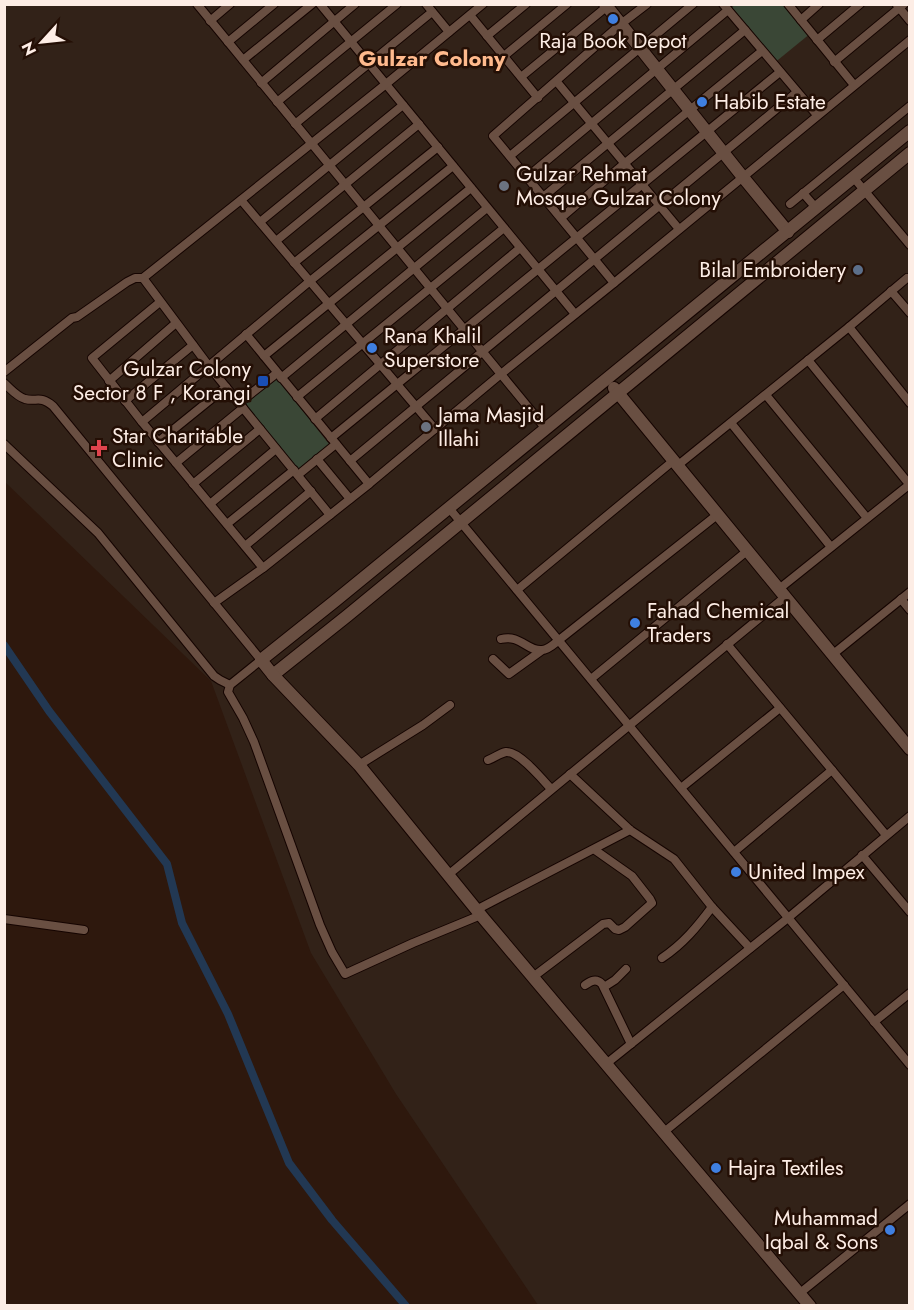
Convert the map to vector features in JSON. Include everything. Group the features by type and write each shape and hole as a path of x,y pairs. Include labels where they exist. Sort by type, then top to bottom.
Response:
{"street":[{"path":"197,4 546,429"},
{"path":"210,21 230,4"},
{"path":"228,42 274,4"},
{"path":"243,60 312,4"},
{"path":"320,4 575,314"},
{"path":"261,83 355,4"},
{"path":"277,102 397,4"},
{"path":"4,372 72,318 77,317 127,282 135,278 143,278 483,4"},
{"path":"488,36 526,4"},
{"path":"504,56 567,4"},
{"path":"614,283 494,136 621,24 647,4"},
{"path":"510,156 693,4"},
{"path":"788,4 854,85"},
{"path":"801,20 819,4"},
{"path":"817,40 860,4"},
{"path":"521,77 608,5 782,226"},
{"path":"527,177 656,68 725,6 817,116"},
{"path":"834,62 900,6 909,21"},
{"path":"295,124 369,64 429,8 449,32"},
{"path":"470,15 538,98"},
{"path":"543,197 745,30"},
{"path":"214,603 263,568 369,484 909,40"},
{"path":"561,218 762,51"},
{"path":"227,524 317,459 398,384 780,72"},
{"path":"557,82 679,229"},
{"path":"350,461 797,92"},
{"path":"260,222 403,105"},
{"path":"630,830 479,913 345,974 320,925 254,742 228,692 230,685 607,380 782,226 909,106"},
{"path":"276,241 418,124"},
{"path":"790,204 809,200 853,177 909,131"},
{"path":"294,263 438,147"},
{"path":"273,675 909,153"},
{"path":"142,422 310,281 453,166"},
{"path":"853,177 909,245"},
{"path":"264,356 471,188"},
{"path":"241,200 435,429"},
{"path":"176,463 241,406 346,324 487,208"},
{"path":"297,397 504,228"},
{"path":"315,419 520,248"},
{"path":"143,278 208,365 330,514"},
{"path":"517,590 675,463 766,395 907,278"},
{"path":"891,291 909,313"},
{"path":"160,302 92,358 158,442 263,568"},
{"path":"109,381 176,323"},
{"path":"849,327 909,402"},
{"path":"246,334 369,484"},
{"path":"125,401 193,345"},
{"path":"448,875 728,644 831,547 909,484 808,360"},
{"path":"607,380 909,749"},
{"path":"4,383 21,397 42,399 53,406 273,675 359,765 479,913 810,1305"},
{"path":"158,442 226,387"},
{"path":"766,395 867,518"},
{"path":"730,423 831,547"},
{"path":"193,484 260,429"},
{"path":"4,444 98,533 214,676 230,685"},
{"path":"210,504 276,449"},
{"path":"317,459 350,499"},
{"path":"245,546 311,491"},
{"path":"449,508 909,1065"},
{"path":"493,659 509,674 559,640 717,514"},
{"path":"591,679 747,551"},
{"path":"832,655 909,592"},
{"path":"901,599 909,610"},
{"path":"501,639 511,638 541,651"},
{"path":"728,644 886,835"},
{"path":"359,765 423,725 450,705"},
{"path":"681,788 780,708"},
{"path":"488,760 504,752 512,753 523,760 551,789"},
{"path":"734,852 832,770"},
{"path":"570,774 630,830 674,860 712,907 750,948"},
{"path":"606,1064 788,918 909,816"},
{"path":"533,977 603,924 609,923 615,929 621,929 651,903 632,876 594,850"},
{"path":"862,855 909,912"},
{"path":"662,958 687,938 712,907"},
{"path":"4,919 84,930"},
{"path":"604,987 626,969"},
{"path":"585,984 596,980 604,987 631,1044"},
{"path":"664,1132 844,985"},
{"path":"874,1022 909,993"},
{"path":"800,1293 909,1204"}],"shaded area":[{"path":"4,5 909,5 909,1305 538,1305 396,1094 311,953 211,681 5,482"}],"green space":[{"path":"735,5 788,5 811,33 773,64 728,10"},
{"path":"276,377 329,444 299,470 243,403"}],"waterway":[{"path":"4,645 49,711 167,864 182,923 228,1014 289,1163 332,1220 406,1306"}],"place":[{"name":"Raja Book Depot","path":"613,19"},
{"name":"Habib Estate","path":"702,102"},
{"name":"Gulzar Rehmat Mosque Gulzar Colony","path":"504,186"},
{"name":"Bilal Embroidery","path":"858,270"},
{"name":"Rana Khalil Superstore","path":"372,348"},
{"name":"Gulzar Colony Sector 8 F , Korangi","path":"263,381"},
{"name":"Jama Masjid Illahi","path":"426,427"},
{"name":"Star Charitable Clinic","path":"99,448"},
{"name":"Fahad Chemical Traders","path":"635,623"},
{"name":"United Impex","path":"736,872"},
{"name":"Hajra Textiles","path":"716,1168"},
{"name":"Muhammad Iqbal & Sons","path":"890,1230"}],"district":[{"name":"Gulzar Colony","path":"432,58"}]}
